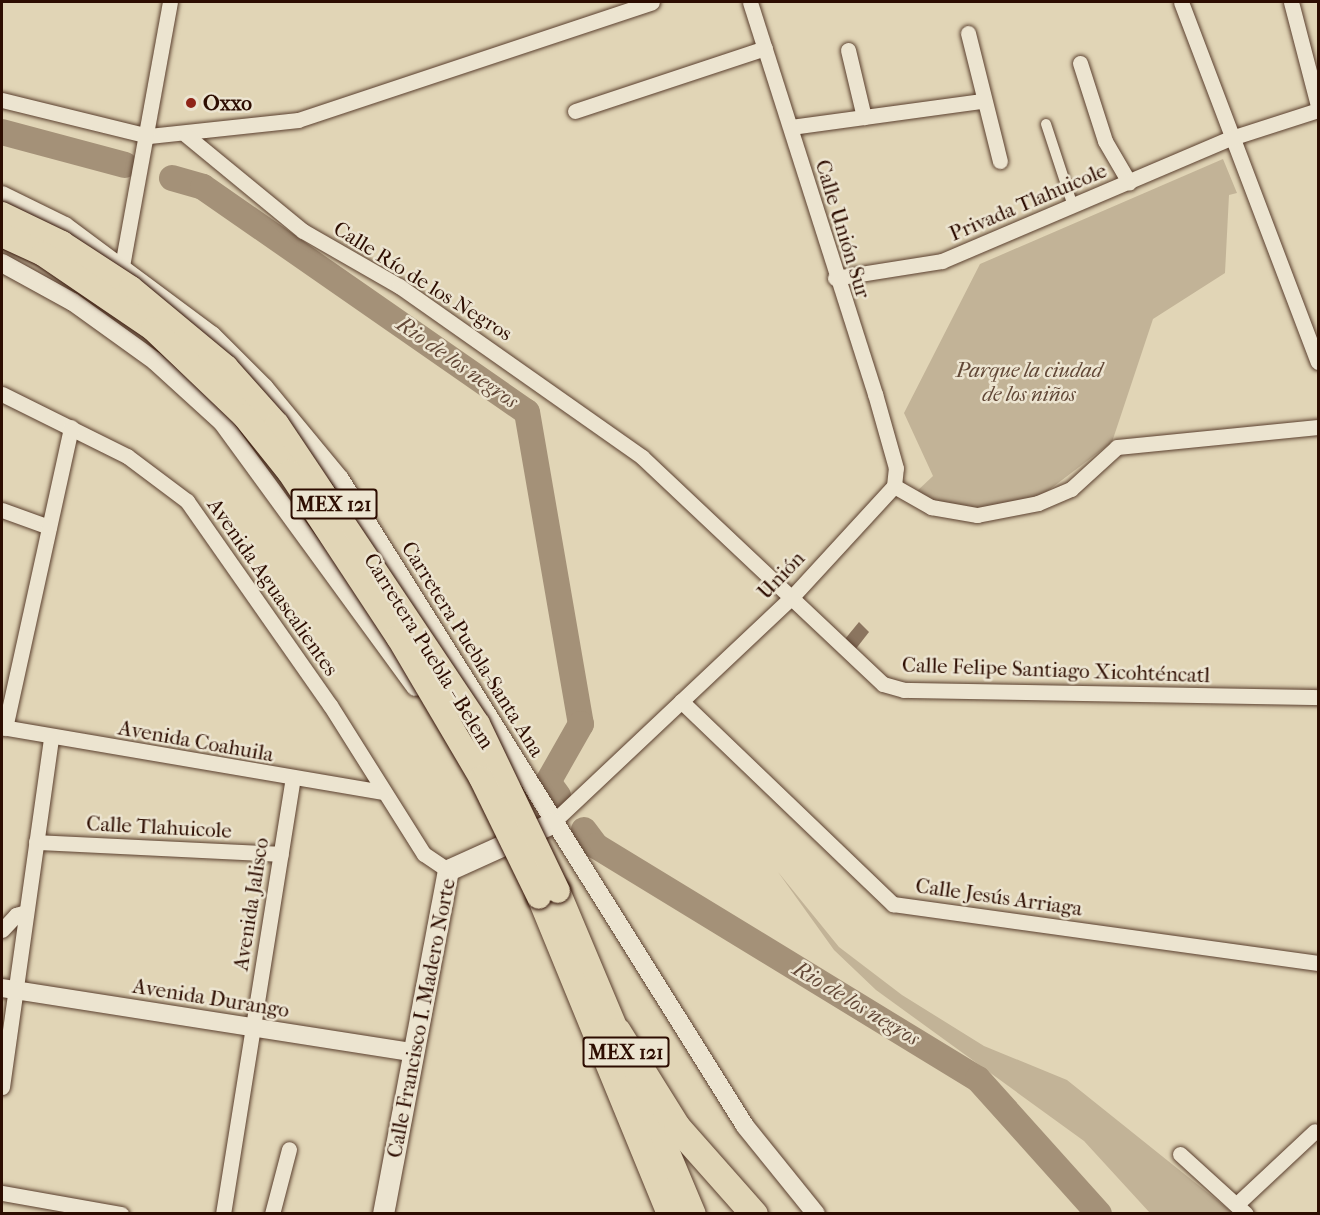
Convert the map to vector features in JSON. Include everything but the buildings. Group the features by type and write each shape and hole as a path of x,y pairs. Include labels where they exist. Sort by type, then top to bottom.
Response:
{"highway":[{"path":"616,1031 677,1127 754,1214"}],"main road":[{"name":"Carretera Puebla - Belem","path":"2,214 62,243 131,288 226,367 277,424 478,724 548,894 669,1214"},
{"name":"Carretera Puebla - Belem","path":"2,235 43,254 144,322 202,370 244,416 335,539 449,722 548,894 616,1031 694,1214"},
{"name":"Calle Francisco I. Madero Norte","path":"383,1214 448,870 552,823"}],"street":[{"path":"73,302 111,287 122,266 149,136 170,2"},
{"path":"2,100 149,136 186,135 298,120 652,2"},
{"name":"Calle Unión Sur","path":"750,2 896,468 894,486"},
{"path":"1182,2 1231,138 1318,362"},
{"path":"1231,138 1318,108 1291,2"},
{"path":"968,33 982,101 1000,161"},
{"path":"575,111 765,48"},
{"path":"848,50 864,117"},
{"path":"1080,63 1105,141 1129,182"},
{"path":"791,127 982,101"},
{"path":"1046,124 1073,206"},
{"name":"Calle Río de los Negros","path":"186,135 303,231 426,304 500,353 556,401 642,457 791,598"},
{"name":"Privada Tlahuicole","path":"835,278 942,261 1231,138"},
{"name":"Carretera Puebla-Santa Ana","path":"2,195 65,226 186,314 264,387 340,478 471,682 552,823 745,1126 816,1214"},
{"name":"Carretera Puebla - Belem","path":"2,263 73,302 155,361 222,422 420,694 449,722"},
{"path":"155,361 150,346 157,322 186,314"},
{"name":"Avenida Aguascalientes","path":"2,394 71,427 159,476 187,501 424,854 448,870"},
{"path":"3,728 6,702 71,427"},
{"path":"894,486 931,507 977,515 1038,503 1071,489 1117,447 1318,427"},
{"name":"Unión","path":"552,823 791,598 894,486"},
{"path":"2,510 49,527"},
{"name":"Calle Felipe Santiago Xicohténcatl","path":"791,598 883,684 904,690 1318,697"},
{"name":"Calle Jesús Arriaga","path":"681,701 893,904 1318,963"},
{"name":"Avenida Coahuila","path":"3,728 293,779 384,792"},
{"path":"2,1087 8,989 26,912 51,738"},
{"name":"Avenida Jalisco","path":"223,1214 293,779"},
{"name":"Calle Tlahuicole","path":"36,842 281,854"},
{"path":"2,930 26,912"},
{"name":"Avenida Durango","path":"8,989 413,1052"},
{"path":"1180,1154 1242,1208 1315,1131"},
{"path":"272,1214 289,1149"},
{"path":"2,1193 121,1214"}],"green space":[{"name":"Parque la ciudad de los niños","path":"1223,159 1237,193 1229,195 1225,273 1153,319 1112,442 1037,499 973,511 934,504 916,492 933,476 904,413 980,264"},
{"path":"778,872 839,947 902,995 984,1046 1067,1080 1233,1213 1150,1213 1084,1141 876,990 834,950"}],"waterway":[{"name":"Rio de los negros","path":"2,132 125,165"},
{"name":"Rio de los negros","path":"172,178 203,187 527,412 581,724 548,782 558,796"},
{"name":"Rio de los negros","path":"584,830 596,846 978,1079 1099,1214"}],"place":[{"name":"Oxxo","path":"191,103"}]}
